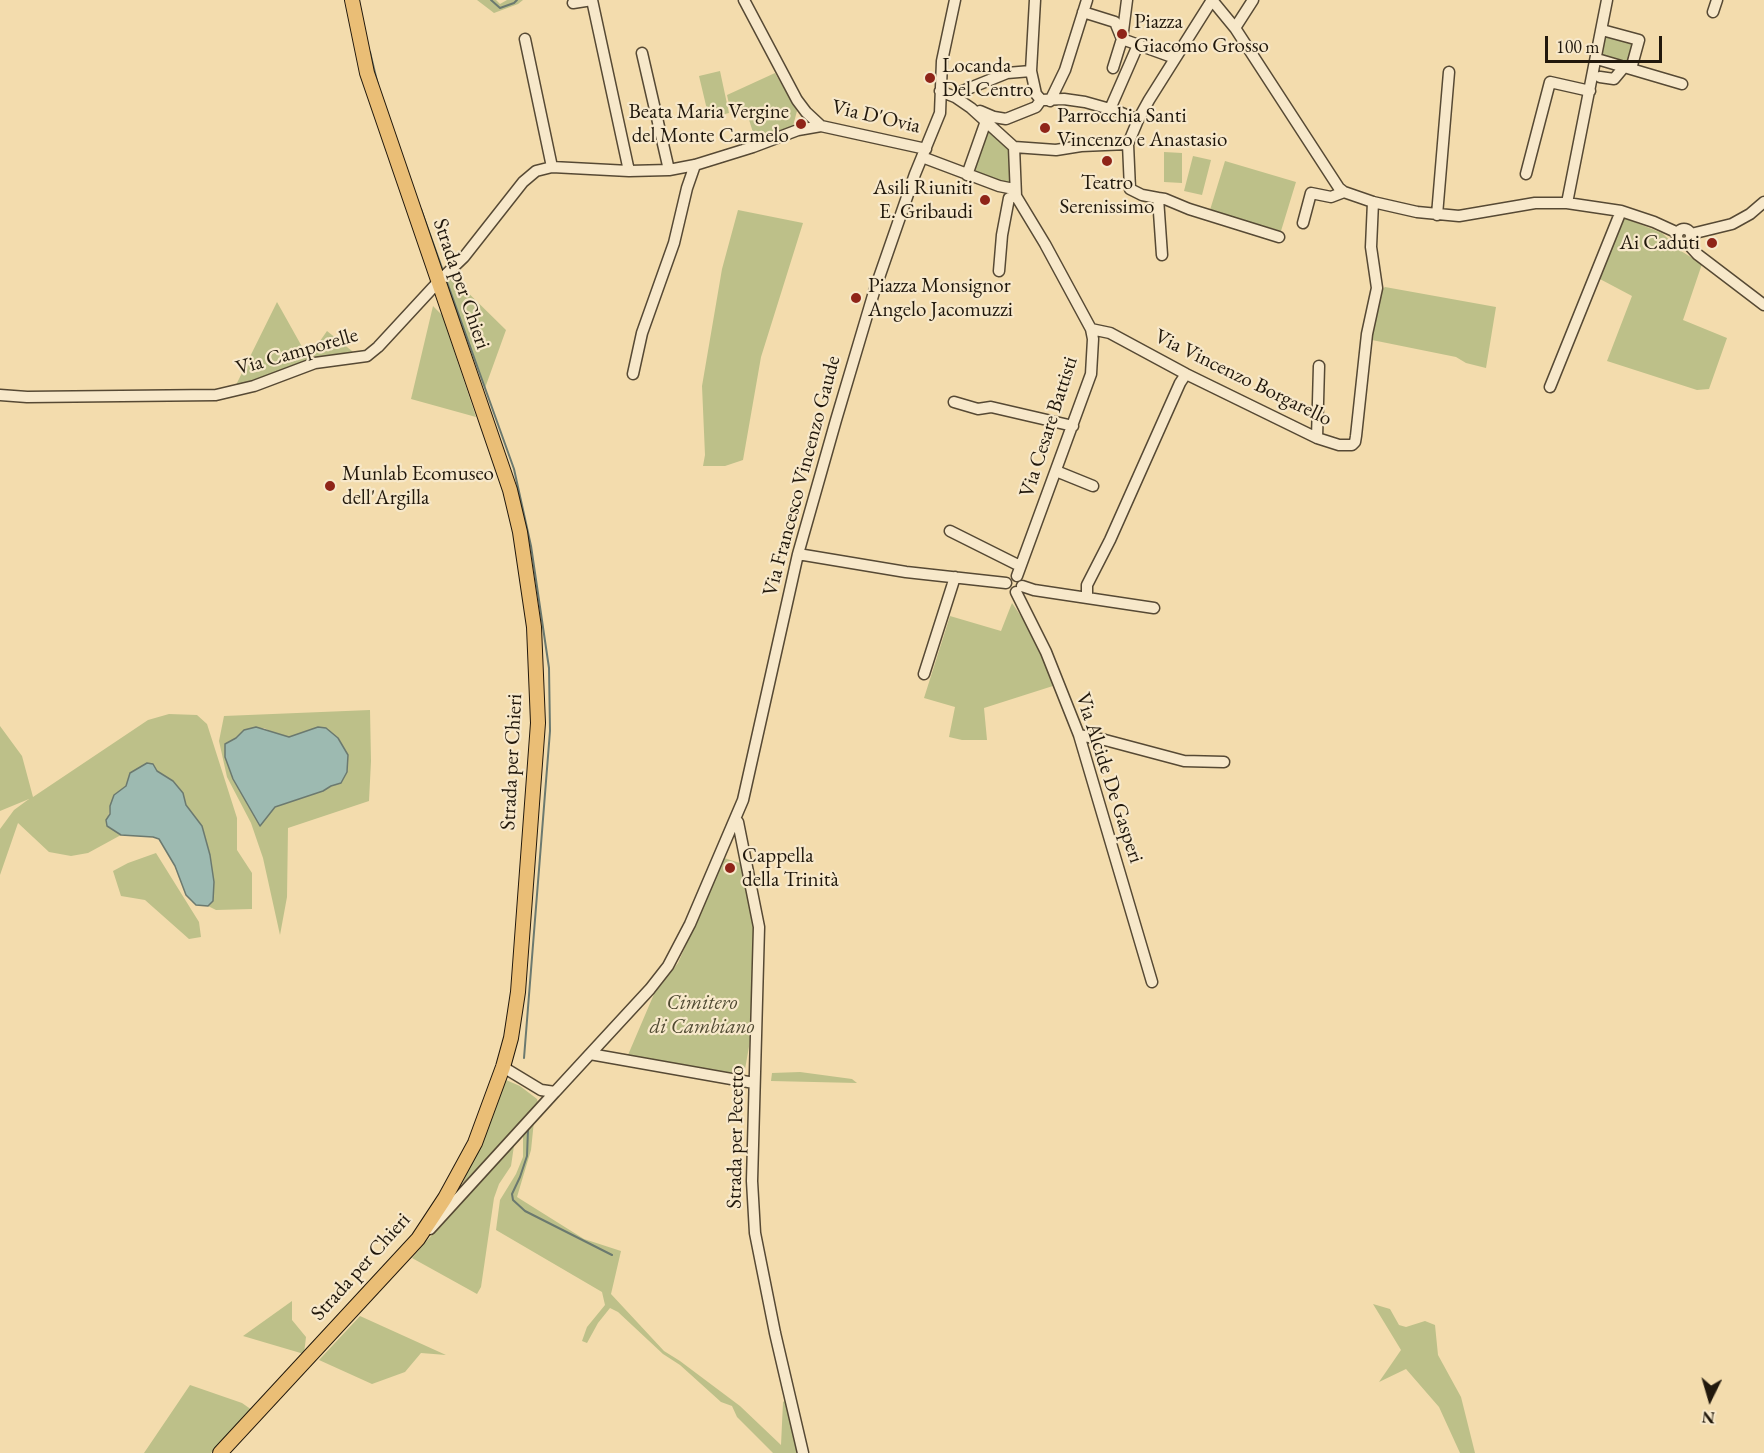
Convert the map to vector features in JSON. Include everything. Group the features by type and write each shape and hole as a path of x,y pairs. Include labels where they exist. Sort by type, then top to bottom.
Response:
{"main road":[{"name":"Strada per Chieri","path":"220,1453 418,1239 445,1198 475,1143 503,1067 511,1038 518,992 538,723 534,627 520,532 510,490 367,73 352,0"}],"street":[{"path":"573,3 592,0 629,171"},
{"name":"Via D'Ovia","path":"744,0 797,100 821,126 924,153 967,175 1015,192"},
{"name":"Via Francesco Vincenzo Gaude","path":"418,1239 433,1227 644,996 668,966 690,924 743,800 798,554 858,345 894,233 939,113 942,61 955,0"},
{"path":"1035,0 1031,71 1036,94 1046,100 1064,99 1110,109 1138,120"},
{"path":"971,108 1006,119 1036,107 1046,100 1065,70 1087,0"},
{"path":"1113,68 1122,39 1127,0"},
{"path":"1279,237 1189,209 1165,199 1142,195 1130,189 1128,144 1138,120 1212,0 1235,28 1344,192 1373,202 1459,216 1535,203 1568,203 1621,211 1678,233 1684,229 1697,254 1764,305"},
{"path":"1235,28 1252,0"},
{"path":"1568,203 1608,0"},
{"path":"1713,12 1717,0"},
{"path":"1083,12 1114,22 1122,39 1174,59"},
{"path":"1600,77 1614,79 1628,68 1639,40 1602,30"},
{"path":"525,39 552,167"},
{"path":"1110,109 1138,45"},
{"path":"642,53 669,170"},
{"path":"1597,59 1682,84"},
{"path":"1590,91 1600,77 1597,59"},
{"path":"955,97 960,92 1007,73 1031,71"},
{"path":"1437,214 1449,72"},
{"path":"1526,174 1550,82 1590,91"},
{"path":"940,91 955,97 971,108 1014,147 1056,150 1081,146 1128,144"},
{"path":"967,175 986,121"},
{"name":"Via Camporelle","path":"0,395 27,397 216,394 254,386 315,363 367,356 464,257 523,182 536,171 552,167 629,171 669,170 696,165 798,130 821,126"},
{"path":"999,271 1002,235 1009,198 1015,192 1014,147"},
{"path":"633,375 642,333 674,243 687,188 696,165"},
{"name":"Via Cesare Battisti","path":"1015,192 1091,329 1093,345 1091,374 1019,580"},
{"path":"1303,224 1311,193 1331,197 1344,192"},
{"path":"1158,198 1162,255"},
{"name":"Via Vincenzo Borgarello","path":"1091,329 1110,333 1186,374 1317,438 1347,446 1355,442 1365,343 1377,288 1371,247 1373,202"},
{"path":"1689,239 1732,224 1750,214 1764,202"},
{"path":"1550,387 1621,211"},
{"path":"1317,438 1319,366"},
{"path":"1087,597 1087,585 1186,374"},
{"path":"954,402 978,408 991,407 1073,426"},
{"path":"1056,471 1093,486"},
{"path":"950,531 1034,590 1154,608"},
{"path":"798,554 906,572 1005,583 1009,577 1019,580"},
{"path":"924,674 955,577"},
{"name":"Via Alcide De Gasperi","path":"1019,580 1078,735 1152,982"},
{"path":"1078,735 1184,760 1224,762"},
{"name":"Strada per Pecetto","path":"735,819 738,822 759,927 752,1181 755,1233 803,1453"},
{"path":"590,1054 754,1083"},
{"path":"503,1067 541,1090 555,1092"}],"green space":[{"path":"477,0 496,0 500,4 507,0 523,0 494,13"},
{"path":"1602,30 1639,40 1631,69 1597,59"},
{"path":"720,71 729,113 709,118 699,76"},
{"path":"775,73 797,111 793,126 755,139 746,110 731,113 727,95"},
{"path":"986,124 1011,148 1010,187 969,174"},
{"path":"1164,152 1182,153 1182,183 1164,182"},
{"path":"1193,156 1211,160 1202,195 1184,191"},
{"path":"1225,161 1296,182 1281,231 1210,210"},
{"path":"738,210 803,223 761,357 743,460 725,466 703,466 705,455 702,386 722,269"},
{"path":"1622,217 1662,233 1681,251 1702,264 1683,320 1727,338 1709,389 1697,390 1607,361 1632,296 1598,278"},
{"path":"450,275 506,330 485,388 447,280"},
{"path":"1385,287 1496,307 1486,368 1466,363 1456,357 1372,340 1370,336 1378,293"},
{"path":"277,302 310,361 235,387"},
{"path":"433,306 442,315 476,417 411,399"},
{"path":"327,331 357,355 318,359 311,354"},
{"path":"1012,603 1033,634 1056,685 984,708 987,740 962,740 949,737 955,707 924,698 950,616 1001,631"},
{"path":"370,710 369,801 288,828 287,897 280,935 263,858 251,823 227,777 219,741 224,716","holes":["264,728 289,737 302,734 338,738 348,755 347,772 341,783 275,807 226,744"]},
{"path":"169,714 197,715 207,724 237,818 237,850 252,873 252,909 216,910 208,906 213,901 214,882 202,826 186,805 183,793 173,781 157,771 142,767 130,773 126,786 114,795 110,806 107,826 121,835 88,853 71,856 49,852 18,823 0,875 0,829 14,810 29,799 0,811 0,726 22,756 33,797 148,720"},
{"path":"156,853 199,922 201,937 189,939 145,900 121,896 113,871"},
{"name":"Cimitero di Cambiano","path":"724,858 743,864 755,921 754,1018 744,1075 628,1055 654,994 678,963"},
{"path":"800,1072 852,1079 857,1083 771,1081 772,1073"},
{"path":"506,1080 520,1086 537,1099 539,1107 462,1184 488,1130"},
{"path":"534,1121 531,1150 517,1197 584,1239 621,1251 611,1294 664,1351 740,1406 781,1445 783,1402 786,1400 799,1453 773,1453 737,1417 732,1406 721,1402 680,1365 663,1354 618,1312 610,1308 587,1343 582,1341 587,1327 605,1305 602,1292 496,1230 500,1200 516,1174 523,1157 523,1130"},
{"path":"515,1139 511,1166 499,1184 494,1198 481,1287 477,1294 412,1258"},
{"path":"292,1301 292,1320 306,1337 304,1354 243,1336"},
{"path":"1373,1304 1390,1309 1399,1325 1406,1327 1425,1321 1435,1325 1438,1355 1461,1397 1475,1453 1460,1453 1439,1407 1406,1369 1379,1382 1401,1350"},
{"path":"360,1316 446,1355 421,1353 405,1372 372,1384 319,1360"},
{"path":"190,1385 242,1403 252,1410 211,1453 144,1453"}],"water":[{"path":"256,727 289,737 318,727 326,728 338,738 348,755 347,772 341,783 275,807 260,826 233,779 225,757 225,744 244,730"},
{"path":"147,763 153,764 157,771 173,781 183,793 186,805 202,826 214,882 213,901 208,906 196,905 186,895 175,866 159,839 121,835 107,826 106,820 110,814 114,795 126,786 130,773"}],"waterway":[{"path":"491,0 500,8 517,0"},
{"path":"370,52 378,85"},
{"path":"421,209 442,268"},
{"path":"447,282 514,469 531,546 549,668 550,731 524,1058"},
{"path":"528,1130 527,1156 512,1194 513,1200 525,1211 612,1255"}],"place":[{"name":"Piazza Giacomo Grosso","path":"1122,34"},
{"name":"Locanda Del Centro","path":"930,78"},
{"name":"Beata Maria Vergine del Monte Carmelo","path":"801,124"},
{"name":"Parrocchia Santi Vincenzo e Anastasio","path":"1045,128"},
{"name":"Teatro Serenissimo","path":"1107,161"},
{"name":"Asili Riuniti E. Gribaudi","path":"985,200"},
{"name":"Ai Caduti","path":"1712,243"},
{"name":"Piazza Monsignor Angelo Jacomuzzi","path":"856,298"},
{"name":"Munlab Ecomuseo dell'Argilla","path":"330,486"},
{"name":"Cappella della Trinità","path":"730,868"}]}
